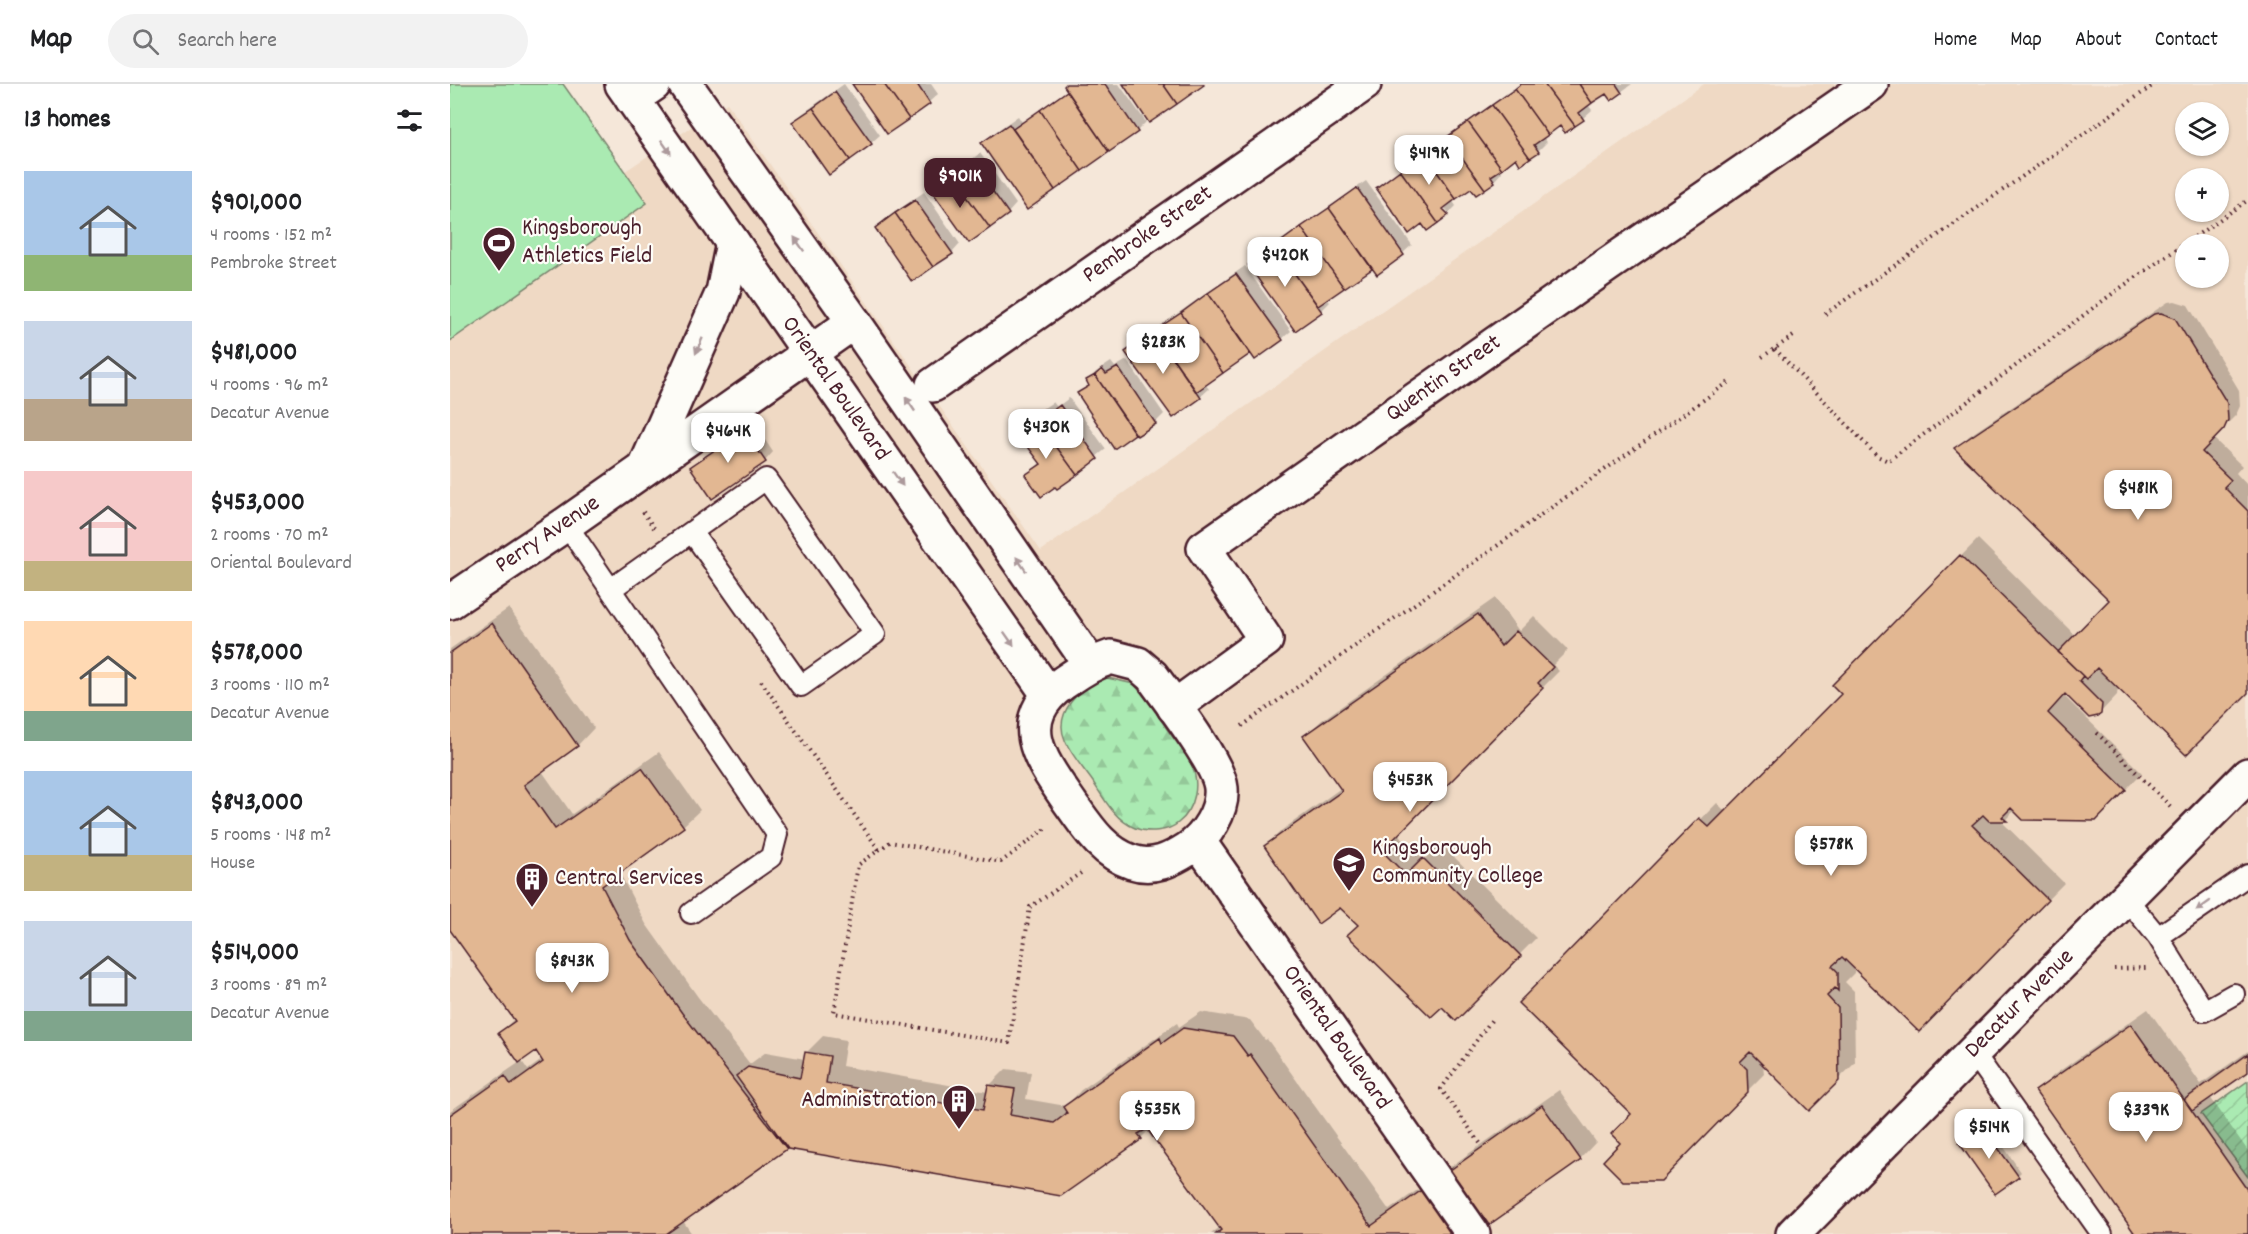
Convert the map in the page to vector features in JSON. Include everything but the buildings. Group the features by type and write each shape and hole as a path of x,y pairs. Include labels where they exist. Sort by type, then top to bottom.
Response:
{"street":[{"path":"686,84 854,322 1089,664"},
{"name":"Pembroke Street","path":"933,385 1364,84"},
{"name":"Quentin Street","path":"1174,707 1266,640 1204,548 1597,272 1871,84"},
{"name":"Oriental Boulevard","path":"636,89 733,243 1048,694"},
{"path":"645,468 723,292 733,243"},
{"name":"Perry Avenue","path":"450,602 566,524 854,322"},
{"path":"1111,657 1138,664 1152,676 1174,707 1215,768 1221,788 1219,806 1209,828 1199,842 1157,865 1133,862 1107,849 1090,832 1044,764 1034,726 1038,710 1048,694 1089,664 1111,657"},
{"name":"Decatur Avenue","path":"1793,1234 2248,775"},
{"name":"Oriental Boulevard","path":"1199,842 1473,1234"}],"lane":[{"path":"611,589 766,479 875,634 801,686 692,532"},
{"path":"566,524 777,834 771,857 691,913"},
{"path":"2158,937 2248,875"},
{"path":"2126,898 2158,937 2205,1011 2234,994"},
{"path":"1973,1052 2102,1234"}],"path":[{"path":"1825,314 2155,84"},
{"path":"1775,349 1877,456 1888,460 2116,291 2248,200"},
{"path":"1762,357 1795,335"},
{"path":"1242,726 1729,382"},
{"path":"641,508 655,528"},
{"path":"757,675 879,850"},
{"path":"2097,733 2176,812"},
{"path":"1045,829 1001,862 890,842 858,865 834,1014 1009,1043 1030,907 1081,873"},
{"path":"2114,969 2150,968"},
{"path":"1480,1143 1441,1089 1493,1018"}],"shaded area":[{"name":"Kingsborough Community College","path":"450,84 624,172 727,103 1041,551 1704,84 2248,84 2248,1234 450,1234"}],"green space":[{"name":"Kingsborough Athletics Field","path":"450,84 563,84 647,203 450,341"},
{"path":"1103,677 1134,684 1190,762 1196,786 1193,803 1184,817 1174,826 1163,830 1145,831 1122,820 1106,802 1065,740 1062,730 1063,720 1071,702 1086,687"},
{"path":"2248,1081 2248,1177 2201,1114"}],"place":[{"name":"Kingsborough Athletics Field","path":"499,272"},
{"name":"Kingsborough Community College","path":"1349,892"},
{"name":"Central Services","path":"532,908"},
{"name":"Administration","path":"959,1130"}]}
